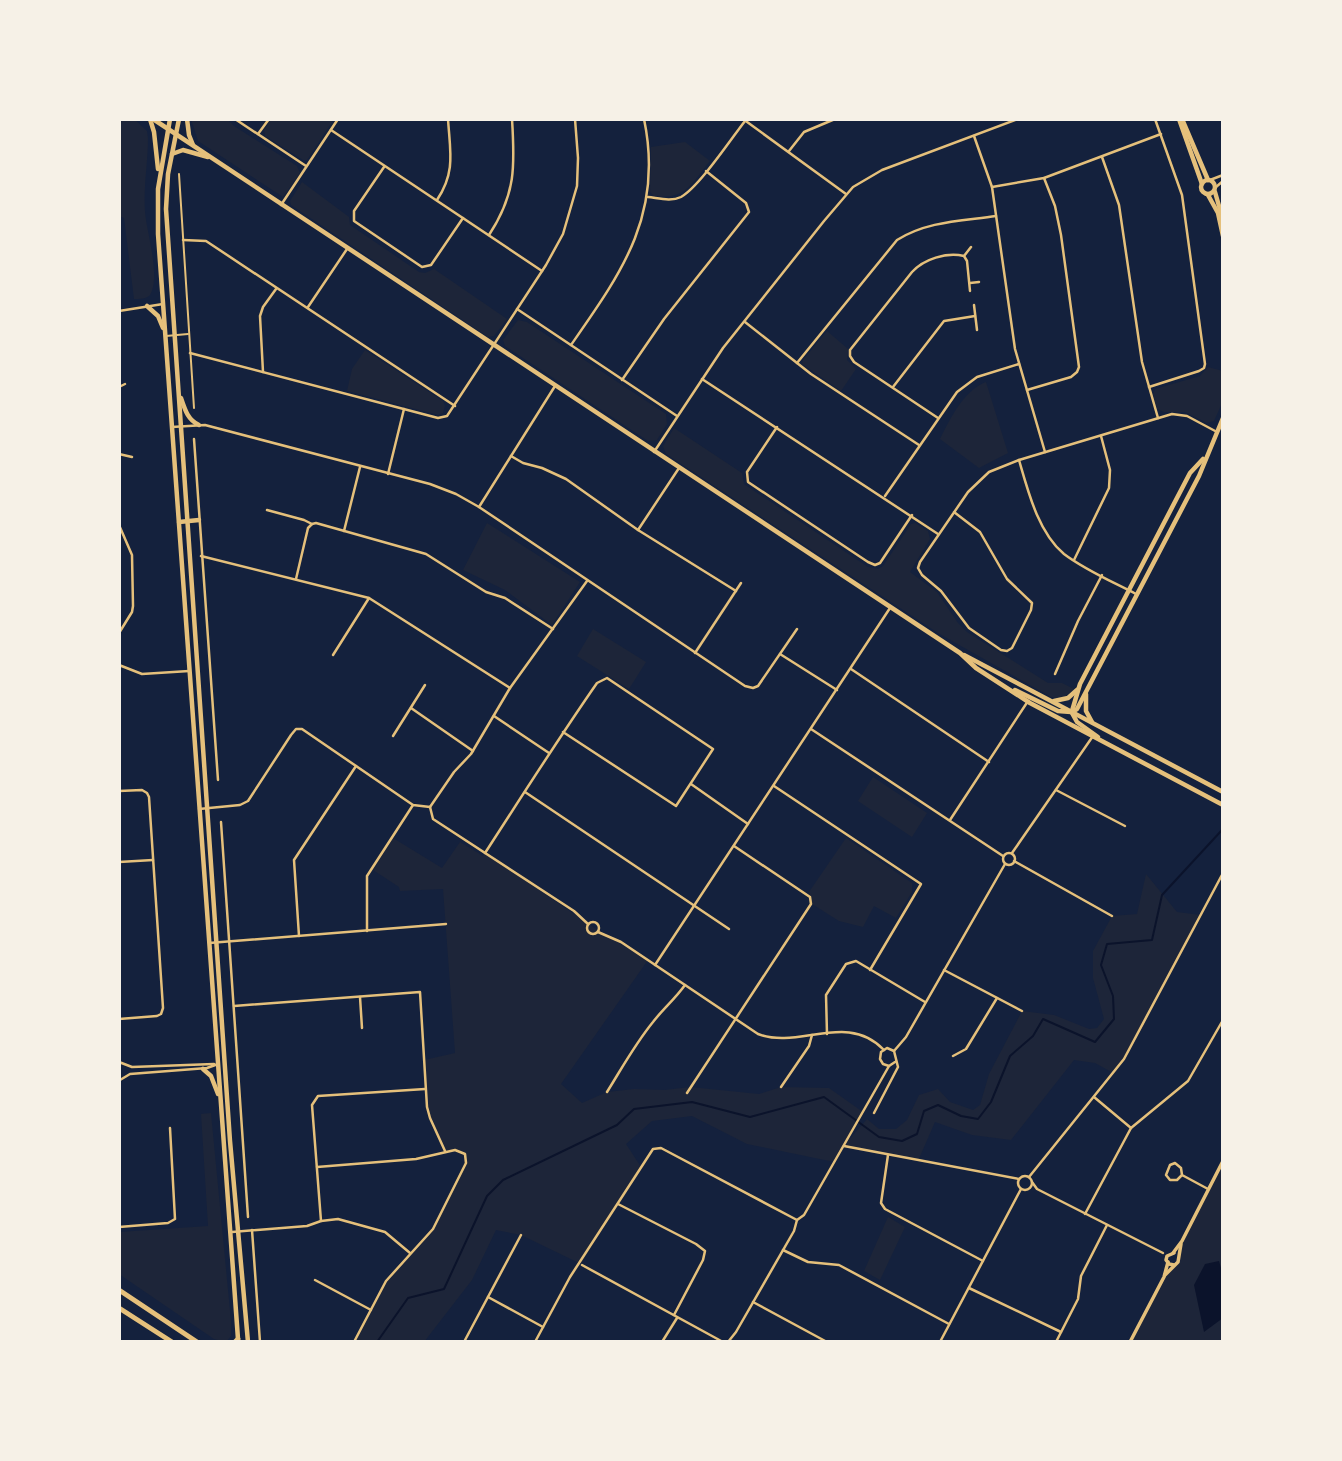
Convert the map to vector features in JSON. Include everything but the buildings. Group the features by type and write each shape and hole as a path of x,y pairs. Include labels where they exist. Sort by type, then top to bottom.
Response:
{"highway":[{"path":"119,1290 197,1342"},
{"path":"119,1308 172,1342"}],"main road":[{"path":"151,119 960,653 1223,792"},
{"path":"151,119 159,180 158,234 237,1341"},
{"path":"159,180 170,119"},
{"path":"179,119 166,209 207,808 248,1342"},
{"path":"187,119 193,145"},
{"path":"1180,119 1215,189 1223,220"},
{"path":"1180,119 1202,191 1208,195 1218,213 1223,236"},
{"path":"172,155 181,150 213,158"},
{"path":"1202,184 1209,180"},
{"path":"1208,195 1215,189"},
{"path":"163,304 172,303"},
{"path":"147,306 158,316 166,336"},
{"path":"178,391 187,415 199,425"},
{"path":"1001,684 1058,711 1072,712 1077,709 1199,476 1205,456 1223,418"},
{"path":"1102,741 1094,732 1077,722 1072,712 1079,688 1190,473 1205,456"},
{"path":"179,522 199,520"},
{"path":"960,653 976,668 1028,701 1223,805"},
{"path":"1090,666 1097,670"},
{"path":"189,671 198,670"},
{"path":"1050,700 1068,698 1079,688"},
{"path":"1086,690 1086,709 1092,722"},
{"path":"1137,760 1142,749"},
{"path":"218,1064 226,1064"},
{"path":"203,1069 211,1076 220,1101"}],"street":[{"path":"235,119 306,166"},
{"path":"258,134 268,119"},
{"path":"281,205 338,119"},
{"path":"437,200 447,183 451,168 448,119"},
{"path":"489,235 505,209 513,183 512,119"},
{"path":"190,353 438,418 447,416 560,242 575,200 578,167 576,119"},
{"path":"570,345 626,261 638,234 648,197 649,157 644,119"},
{"path":"789,151 804,132 827,120 835,119"},
{"path":"654,452 744,321 846,194 875,173 1018,119"},
{"path":"1149,387 1199,371 1205,364 1182,195 1155,119"},
{"path":"648,197 680,197 705,171 744,120 846,194"},
{"path":"331,130 542,271"},
{"path":"992,187 1044,178 1161,134"},
{"path":"974,135 992,187 1011,325 1019,364 1045,452"},
{"path":"1102,157 1119,205 1139,346 1158,418"},
{"path":"384,166 354,211 354,221 422,267 431,265 463,218"},
{"path":"622,380 664,318 749,212 746,203 705,171"},
{"path":"1209,180 1223,175"},
{"path":"1027,390 1071,377 1079,366 1062,235 1044,178"},
{"path":"1215,189 1223,181"},
{"path":"797,363 897,240 925,226 996,216"},
{"path":"183,240 206,241 455,406"},
{"path":"964,256 971,247"},
{"path":"308,308 347,249"},
{"path":"938,418 852,360 851,348 918,266 934,258 964,256"},
{"path":"964,256 967,261 970,291"},
{"path":"970,283 979,282"},
{"path":"263,372 260,316 276,288"},
{"path":"119,311 163,304"},
{"path":"974,305 977,330"},
{"path":"517,309 677,416"},
{"path":"893,388 944,321 975,316"},
{"path":"744,321 797,363 919,445"},
{"path":"885,497 954,395 982,375 1019,364"},
{"path":"702,379 938,534"},
{"path":"119,387 125,384"},
{"path":"479,507 555,386"},
{"path":"388,474 404,409"},
{"path":"954,512 980,532 1007,579 1032,603 1031,611 1012,649 1007,651 1001,650 969,628 942,591 922,575 918,568 938,534 968,492 983,476 995,468 1019,460 1158,418 1180,414 1217,432"},
{"path":"172,427 199,425 456,494 745,686 753,688 758,685 797,629"},
{"path":"777,426 747,472 748,482 857,555 871,564 878,564 912,515"},
{"path":"1074,560 1109,488 1110,470 1101,436"},
{"path":"194,439 218,780"},
{"path":"119,454 132,457"},
{"path":"512,456 523,463 566,479 638,530 736,591"},
{"path":"1019,460 1042,526 1055,545 1074,560 1136,594"},
{"path":"344,531 360,467"},
{"path":"638,530 679,468"},
{"path":"267,510 426,554 486,592 505,598 553,629"},
{"path":"296,579 308,528 312,524"},
{"path":"119,525 132,555 133,606 119,634"},
{"path":"201,556 369,598 510,688"},
{"path":"1055,674 1102,575"},
{"path":"587,581 510,688 473,751 454,772 430,807 433,819 574,911 588,924 589,933 594,935 598,932"},
{"path":"695,653 741,583"},
{"path":"333,654 369,598"},
{"path":"656,965 890,608"},
{"path":"780,654 837,690"},
{"path":"119,665 142,674 189,671"},
{"path":"851,669 989,762"},
{"path":"485,853 549,753 563,732 597,683 607,678 713,749 676,806 563,732"},
{"path":"393,736 425,685"},
{"path":"950,820 1028,701"},
{"path":"411,708 473,751"},
{"path":"495,716 549,753"},
{"path":"199,809 240,806 248,801 296,729 302,729 413,805 430,807"},
{"path":"811,729 1003,856 1005,864 906,1037 894,1051"},
{"path":"1093,736 1012,853 1014,861 1112,916"},
{"path":"299,936 294,860 356,766"},
{"path":"691,784 748,824"},
{"path":"774,786 921,884 870,970"},
{"path":"119,791 142,790 147,793 163,1008 157,1016 119,1019"},
{"path":"1056,790 1125,826"},
{"path":"525,792 729,929"},
{"path":"367,931 367,876 413,805"},
{"path":"221,822 248,1217"},
{"path":"687,1093 811,904 810,897 734,846"},
{"path":"1003,856 1012,853"},
{"path":"119,862 153,860"},
{"path":"1005,864 1010,865 1014,861"},
{"path":"1029,1178 1124,1059 1223,873"},
{"path":"588,924 598,924 598,932"},
{"path":"209,943 446,925"},
{"path":"598,932 621,942 765,1036 855,1032 877,1042 884,1050"},
{"path":"827,1034 826,995 846,964 856,961 925,1002"},
{"path":"944,970 1022,1011"},
{"path":"607,1091 645,1033 685,985"},
{"path":"234,1006 420,992 430,1118 445,1151"},
{"path":"360,997 362,1028"},
{"path":"953,1056 966,1049 997,998"},
{"path":"1085,1213 1131,1128 1188,1080 1223,1020"},
{"path":"781,1087 809,1046 811,1035"},
{"path":"581,1264 726,1342 753,1302 794,1231 797,1220 804,1215 882,1076 895,1062 897,1056 890,1048 884,1050 880,1059 889,1066"},
{"path":"119,1062 132,1068 218,1064"},
{"path":"874,1113 898,1067 895,1062"},
{"path":"119,1083 133,1074 203,1069 218,1064"},
{"path":"882,1076 884,1064"},
{"path":"119,1069 119,1083"},
{"path":"321,1221 312,1105 318,1096 426,1089"},
{"path":"1094,1097 1131,1128"},
{"path":"119,1227 169,1223 175,1219 170,1128"},
{"path":"844,1146 1011,1179 1029,1178 1037,1189"},
{"path":"536,1342 570,1277 581,1264 653,1149 661,1148 797,1220"},
{"path":"317,1167 416,1159 445,1151 461,1151 465,1154 466,1163 433,1229 386,1282 354,1342"},
{"path":"888,1155 881,1203 885,1209 983,1261"},
{"path":"1130,1342 1164,1277 1171,1257 1223,1161"},
{"path":"1175,1163 1181,1168 1182,1175 1177,1180 1170,1180 1166,1175 1170,1165 1175,1163"},
{"path":"1182,1175 1208,1189"},
{"path":"1011,1179 1021,1189"},
{"path":"1018,1184 1019,1179"},
{"path":"1028,1189 1032,1182"},
{"path":"940,1342 1021,1189"},
{"path":"1021,1189 1037,1189 1171,1257 1178,1262 1164,1277"},
{"path":"618,1204 705,1251 662,1342"},
{"path":"230,1232 307,1226 338,1219 385,1232 410,1253"},
{"path":"1056,1342 1078,1299 1081,1276 1107,1225"},
{"path":"252,1230 260,1342"},
{"path":"464,1342 521,1235"},
{"path":"783,1250 808,1262 839,1265 949,1324"},
{"path":"1171,1257 1174,1265"},
{"path":"315,1280 371,1310"},
{"path":"968,1288 1061,1332"},
{"path":"488,1297 543,1327"},
{"path":"753,1302 827,1342"}],"lane":[{"path":"180,174 194,408"},
{"path":"166,336 189,334"}],"shaded area":[{"path":"119,119 134,119 147,131 148,138 145,210 154,279 150,295 140,299 134,299 124,218 119,216"},
{"path":"191,119 227,119 297,166 300,173 283,197 198,141"},
{"path":"271,119 334,119 307,160 303,160 265,136 264,130"},
{"path":"685,142 710,161 681,193 665,197 654,196 650,192 651,147"},
{"path":"302,182 349,217 350,225 419,272 425,273 434,269 507,319 494,336 488,337 291,205 290,201"},
{"path":"518,320 527,322 666,414 667,424 657,440 648,441 505,346 503,340"},
{"path":"827,331 848,349 847,360 856,369 841,391 802,364"},
{"path":"365,350 443,401 443,413 438,415 347,391 352,369"},
{"path":"1208,367 1223,371 1223,401 1214,421 1207,423 1185,412 1164,412 1157,409 1153,395 1155,389 1200,376"},
{"path":"986,382 1008,453 979,468 940,439 964,398"},
{"path":"674,428 742,473 744,484 868,567 878,569 883,566 911,524 915,523 928,531 930,539 910,572 937,592 967,632 1048,683 1062,683 1074,689 1064,697 1051,697 938,633 666,454 663,446"},
{"path":"487,523 580,582 552,625 505,590 463,570"},
{"path":"593,629 646,662 629,689 577,656"},
{"path":"873,777 927,813 912,837 858,801"},
{"path":"393,838 442,868 460,842 483,856 485,853 599,931 648,960 561,1084 582,1103 607,1092 634,1089 665,1090 690,1087 759,1094 781,1087 829,1088 863,1112 847,1142 867,1119 879,1129 896,1129 907,1120 919,1095 938,1089 950,1102 973,1110 980,1105 989,1074 1022,1011 1054,1015 1089,1029 1097,1028 1104,1019 1093,978 1093,951 1112,916 1137,914 1146,874 1177,912 1201,915 1115,1074 1095,1063 1074,1060 1011,1140 972,1135 935,1122 918,1161 844,1146 834,1162 747,1144 692,1116 652,1121 626,1144 641,1167 581,1264 521,1235 496,1230 472,1280 424,1342 354,1342 386,1281 433,1229 466,1159 455,1150 445,1151 427,1107 424,1060 455,1053 443,889 400,891 399,887 373,870"},
{"path":"846,838 912,883 912,892 896,918 874,906 863,927 839,921 812,904 809,892"},
{"path":"211,1113 231,1321 231,1336 226,1342 214,1339 119,1274 119,1232 208,1226 201,1114"},
{"path":"1223,1161 1223,1342 1130,1342 1169,1264 1178,1262 1182,1241"},
{"path":"888,1217 905,1227 880,1280 864,1271"},
{"path":"1219,1261 1223,1275 1223,1318 1204,1332 1194,1285 1205,1264"}],"waterway":[{"path":"377,1342 408,1298 444,1289 487,1196 503,1180 617,1125 634,1109 692,1102 750,1117 824,1097 879,1137 902,1141 917,1134 924,1111 938,1105 961,1116 978,1119 991,1102 1010,1056 1033,1036 1043,1019 1095,1042 1114,1019 1113,996 1101,965 1107,944 1152,940 1162,895 1223,826"}]}
